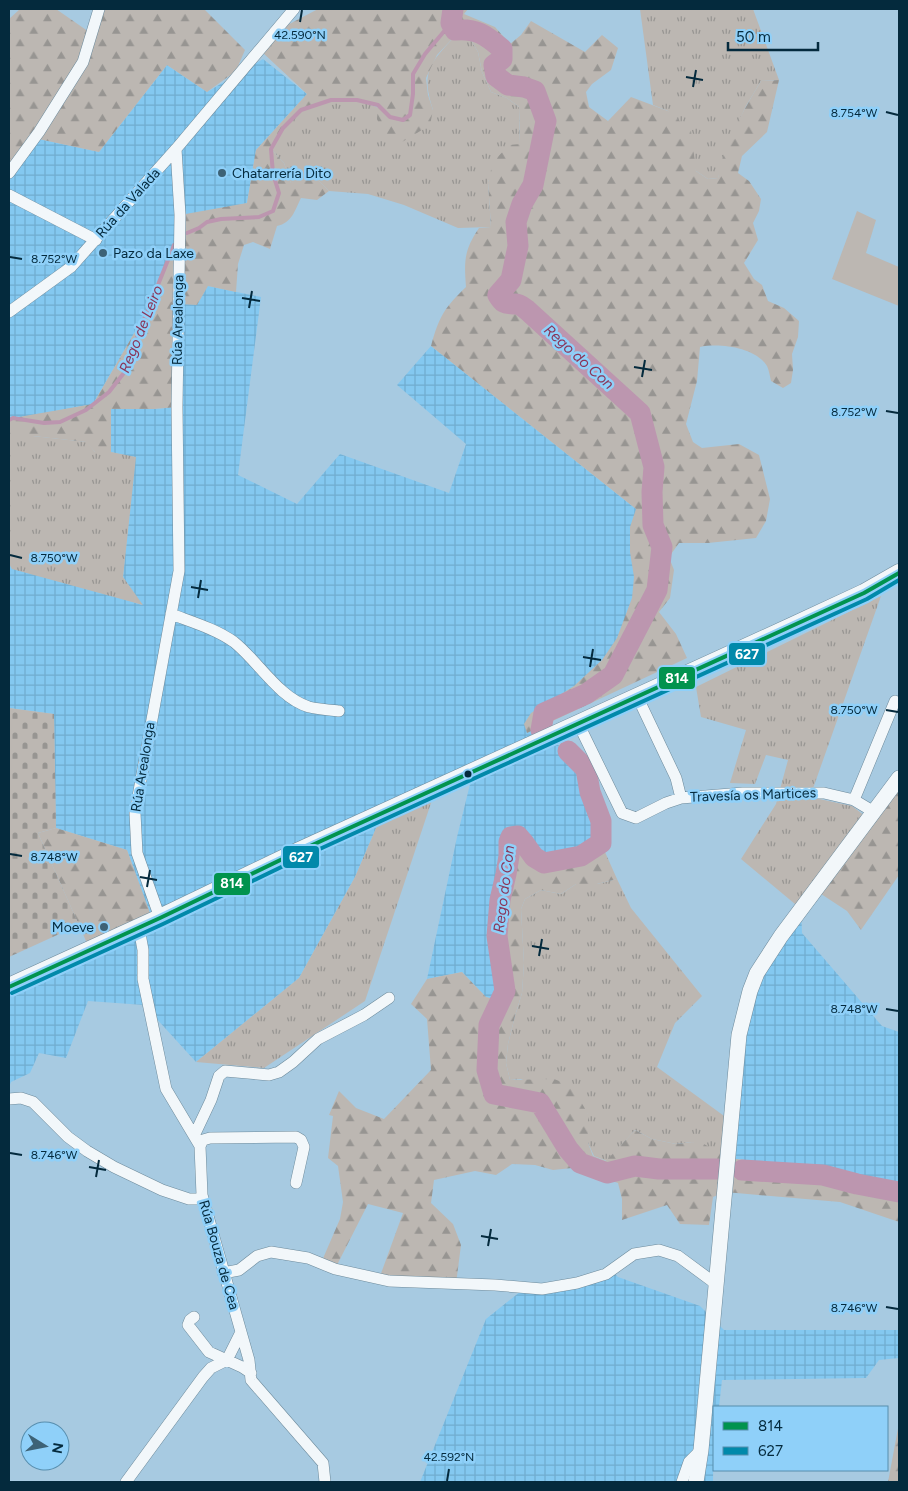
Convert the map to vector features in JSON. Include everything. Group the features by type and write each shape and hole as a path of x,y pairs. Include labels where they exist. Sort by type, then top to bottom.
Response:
{"main road":[{"path":"9,987 160,918 297,852 846,601 899,573"},
{"path":"696,1482 701,1450 739,1035 750,991 757,973 780,936 899,778"}],"street":[{"path":"9,172 39,132 83,62 99,9"},
{"path":"176,149 294,9"},
{"name":"Rúa da Valada","path":"9,312 71,267 176,149"},
{"name":"Rúa Arealonga","path":"160,918 137,853 134,813 179,571 177,407 180,215 176,149"},
{"path":"9,195 96,240"},
{"path":"171,614 218,633 234,643 282,690 296,701 308,706 339,712"},
{"name":"Travesía os Martices","path":"637,696 676,778 681,798"},
{"path":"854,800 895,701"},
{"name":"Travesía os Martices","path":"578,723 622,813 636,818 666,803 681,798 744,793 824,793 854,800 874,812"},
{"name":"Rúa Bouza de Cea","path":"138,928 143,950 143,979 166,1089 197,1141 203,1199 249,1360 251,1380 323,1463 325,1482"},
{"path":"296,1184 304,1147 301,1140 296,1137 210,1138 197,1141 219,1076 225,1071 269,1075 279,1072 318,1039 364,1015 389,998"},
{"path":"9,1099 21,1098 33,1102 68,1137 114,1167 162,1190 190,1199 203,1199"},
{"path":"223,1273 239,1270 257,1256 271,1252 308,1258 335,1270 389,1281 495,1285 542,1289 606,1274 634,1254 658,1250 678,1256 716,1284"},
{"name":"Rúa Bouza de Cea","path":"194,1317 188,1325 209,1352 242,1367 250,1373"},
{"path":"126,1482 203,1377 211,1368 227,1360 241,1332"},
{"path":"682,1482 689,1462 701,1450"}],"shaded area":[{"path":"263,59 307,94 256,150 247,203 239,205 179,238 174,245 150,306 93,404 9,420 9,173 34,138 99,152 167,65 207,92"},
{"path":"208,286 261,297 238,475 297,504 340,454 449,493 466,444 397,385 431,346 636,509 657,590 620,663 544,713 541,730 586,769 601,821 601,843 581,856 544,863 534,857 518,836 511,837 500,900 497,936 505,991 501,1001 486,997 462,972 427,979 457,837 473,772 383,812 355,877 299,978 196,1062 144,1005 88,1001 66,1058 39,1053 30,1073 11,1082 9,1087 9,989 154,925 127,850 56,828 54,714 9,708 9,561 142,605 123,577 135,458 111,452 111,409 177,407 179,304"},
{"path":"801,909 802,933 882,1026 899,1032 899,1188 819,1169 728,1158 744,1010"},
{"path":"612,1271 618,1277 700,1306 724,1330 899,1330 899,1358 879,1360 866,1378 722,1380 719,1406 713,1406 713,1482 420,1482 486,1319 526,1287"}],"green space":[{"path":"20,9 56,9 92,34 98,9 204,9 245,50 236,71 207,92 167,65 99,152 34,138 9,173 9,19"},
{"path":"318,9 468,9 464,14 495,27 510,44 521,35 531,21 585,52 602,35 618,48 611,70 592,84 586,92 589,107 608,121 631,97 668,111 691,131 696,171 708,179 718,178 729,140 761,81 779,80 767,132 742,156 738,173 749,181 761,199 759,211 753,223 758,240 744,263 754,279 762,285 768,301 784,308 799,321 798,337 792,354 793,370 791,383 783,388 771,381 767,366 754,354 726,346 700,347 697,381 686,424 693,442 702,448 739,444 759,455 770,499 766,521 756,538 708,543 679,543 669,557 674,570 670,598 659,612 676,634 687,658 527,733 524,724 531,713 574,686 602,660 617,638 632,598 634,577 630,552 630,527 636,509 431,346 443,314 452,301 466,287 465,263 470,243 479,228 491,227 488,182 493,162 509,145 520,144 519,107 507,98 491,92 482,72 478,52 471,40 454,37 437,55 426,78 428,95 433,110 430,125 399,144 387,138 377,119 378,105 357,100 331,100 301,110 283,128 271,149 284,163 291,183 299,180 318,180 329,191 317,200 301,198 290,219 277,226 270,249 253,242 244,245 238,264 236,292 208,286 197,305 179,304 177,407 111,409 111,452 95,452 86,442 33,436 9,436 9,420 13,418 93,404 150,306 174,245 184,236 180,215 247,203 256,150 307,94 262,52 276,31"},
{"path":"640,9 753,9 779,80 761,81 746,106 730,140 718,178 708,179 696,171 668,111 653,105"},
{"path":"454,37 471,40 478,52 482,72 491,92 507,98 519,107 520,144 488,181 491,227 458,228 404,205 368,194 329,191 318,180 291,183 284,163 271,149 283,128 301,110 331,100 357,100 382,109 433,110 428,87 430,70 438,55"},
{"path":"857,211 876,220 866,253 899,267 899,306 832,279"},
{"path":"9,436 33,436 87,442 95,452 111,452 136,457 123,577 143,605 12,569 9,564"},
{"path":"881,596 810,797 852,806 869,819 801,909 741,859 776,804 788,760 766,755 755,784 730,783 746,730 701,717 696,687"},
{"path":"9,708 54,714 56,828 38,833 79,925 9,957"},
{"path":"899,777 899,875 861,930 847,911 815,890"},
{"path":"436,788 365,1001 264,1068 196,1062 299,978 355,877 383,812"},
{"path":"56,828 127,850 153,921 90,950 38,833"},
{"path":"518,836 534,857 544,863 581,856 601,843 617,879 597,884 576,884 561,894 541,890 525,899 521,909 524,963 522,993 508,1044 506,1063 510,1080 554,1079 572,1086 588,1114 588,1143 593,1156 606,1161 635,1130 652,1139 676,1144 692,1142 704,1144 728,1158 819,1169 899,1188 899,1222 840,1202 725,1192 713,1197 709,1225 680,1224 667,1205 622,1220 622,1199 618,1183 572,1168 553,1170 535,1165 512,1164 496,1175 475,1171 434,1180 431,1203 453,1224 461,1245 456,1284 379,1279 403,1213 368,1204 337,1265 321,1263 340,1219 343,1202 338,1166 328,1158 333,1116 329,1115 339,1091 356,1108 384,1119 431,1070 427,1019 411,1004 427,979 462,972 486,997 501,1001 504,981 497,941 499,911 508,865 509,842"},
{"path":"617,879 631,908 702,996 675,1023 657,1067 731,1121 728,1158 692,1142 676,1144 652,1139 635,1130 607,1161 594,1156 588,1143 588,1114 521,1079 510,1080 506,1063 508,1044 522,993 524,963 521,909 525,899 541,890 561,894 576,884 597,884"},
{"path":"899,1423 899,1482 888,1482"}],"waterway":[{"name":"Rego do Con","path":"453,9 451,23 455,30 475,31 502,49 502,59 494,65 496,76 508,85 524,87 535,91 546,121 533,185 522,204 516,222 518,246 511,280 498,295 505,303 519,305 527,310 640,413 654,467 652,492 653,525 662,547 657,590 613,675 586,694 544,713 541,730"},
{"name":"Rego de Leiro","path":"187,233 207,222 221,219 259,217 273,211 279,193 273,174 271,149 283,128 301,110 331,100 357,100 378,105 390,117 403,120 410,115 413,74 425,54 451,23"},
{"name":"Rego de Leiro","path":"9,420 13,418 44,423 60,422 86,410 109,392 127,369 137,337 174,245"},
{"name":"Rego do Con","path":"568,751 586,769 590,792 601,821 601,843 581,856 544,863 534,857 518,836 511,837 500,900 497,936 505,991 489,1025 487,1070 494,1094 540,1103 568,1149 580,1163 607,1173 635,1166 659,1169 717,1169"},
{"name":"Rego do Con","path":"742,1170 823,1175 899,1192"}],"transit line":[{"name":"814","path":"9,987 160,918 297,852 864,593 899,573"},
{"name":"627","path":"12,993 163,924 300,858 867,599 899,580"}],"place":[{"name":"Chatarrería Dito","path":"222,173"},
{"name":"Pazo da Laxe","path":"103,253"},
{"name":"Moeve","path":"104,927"}]}
